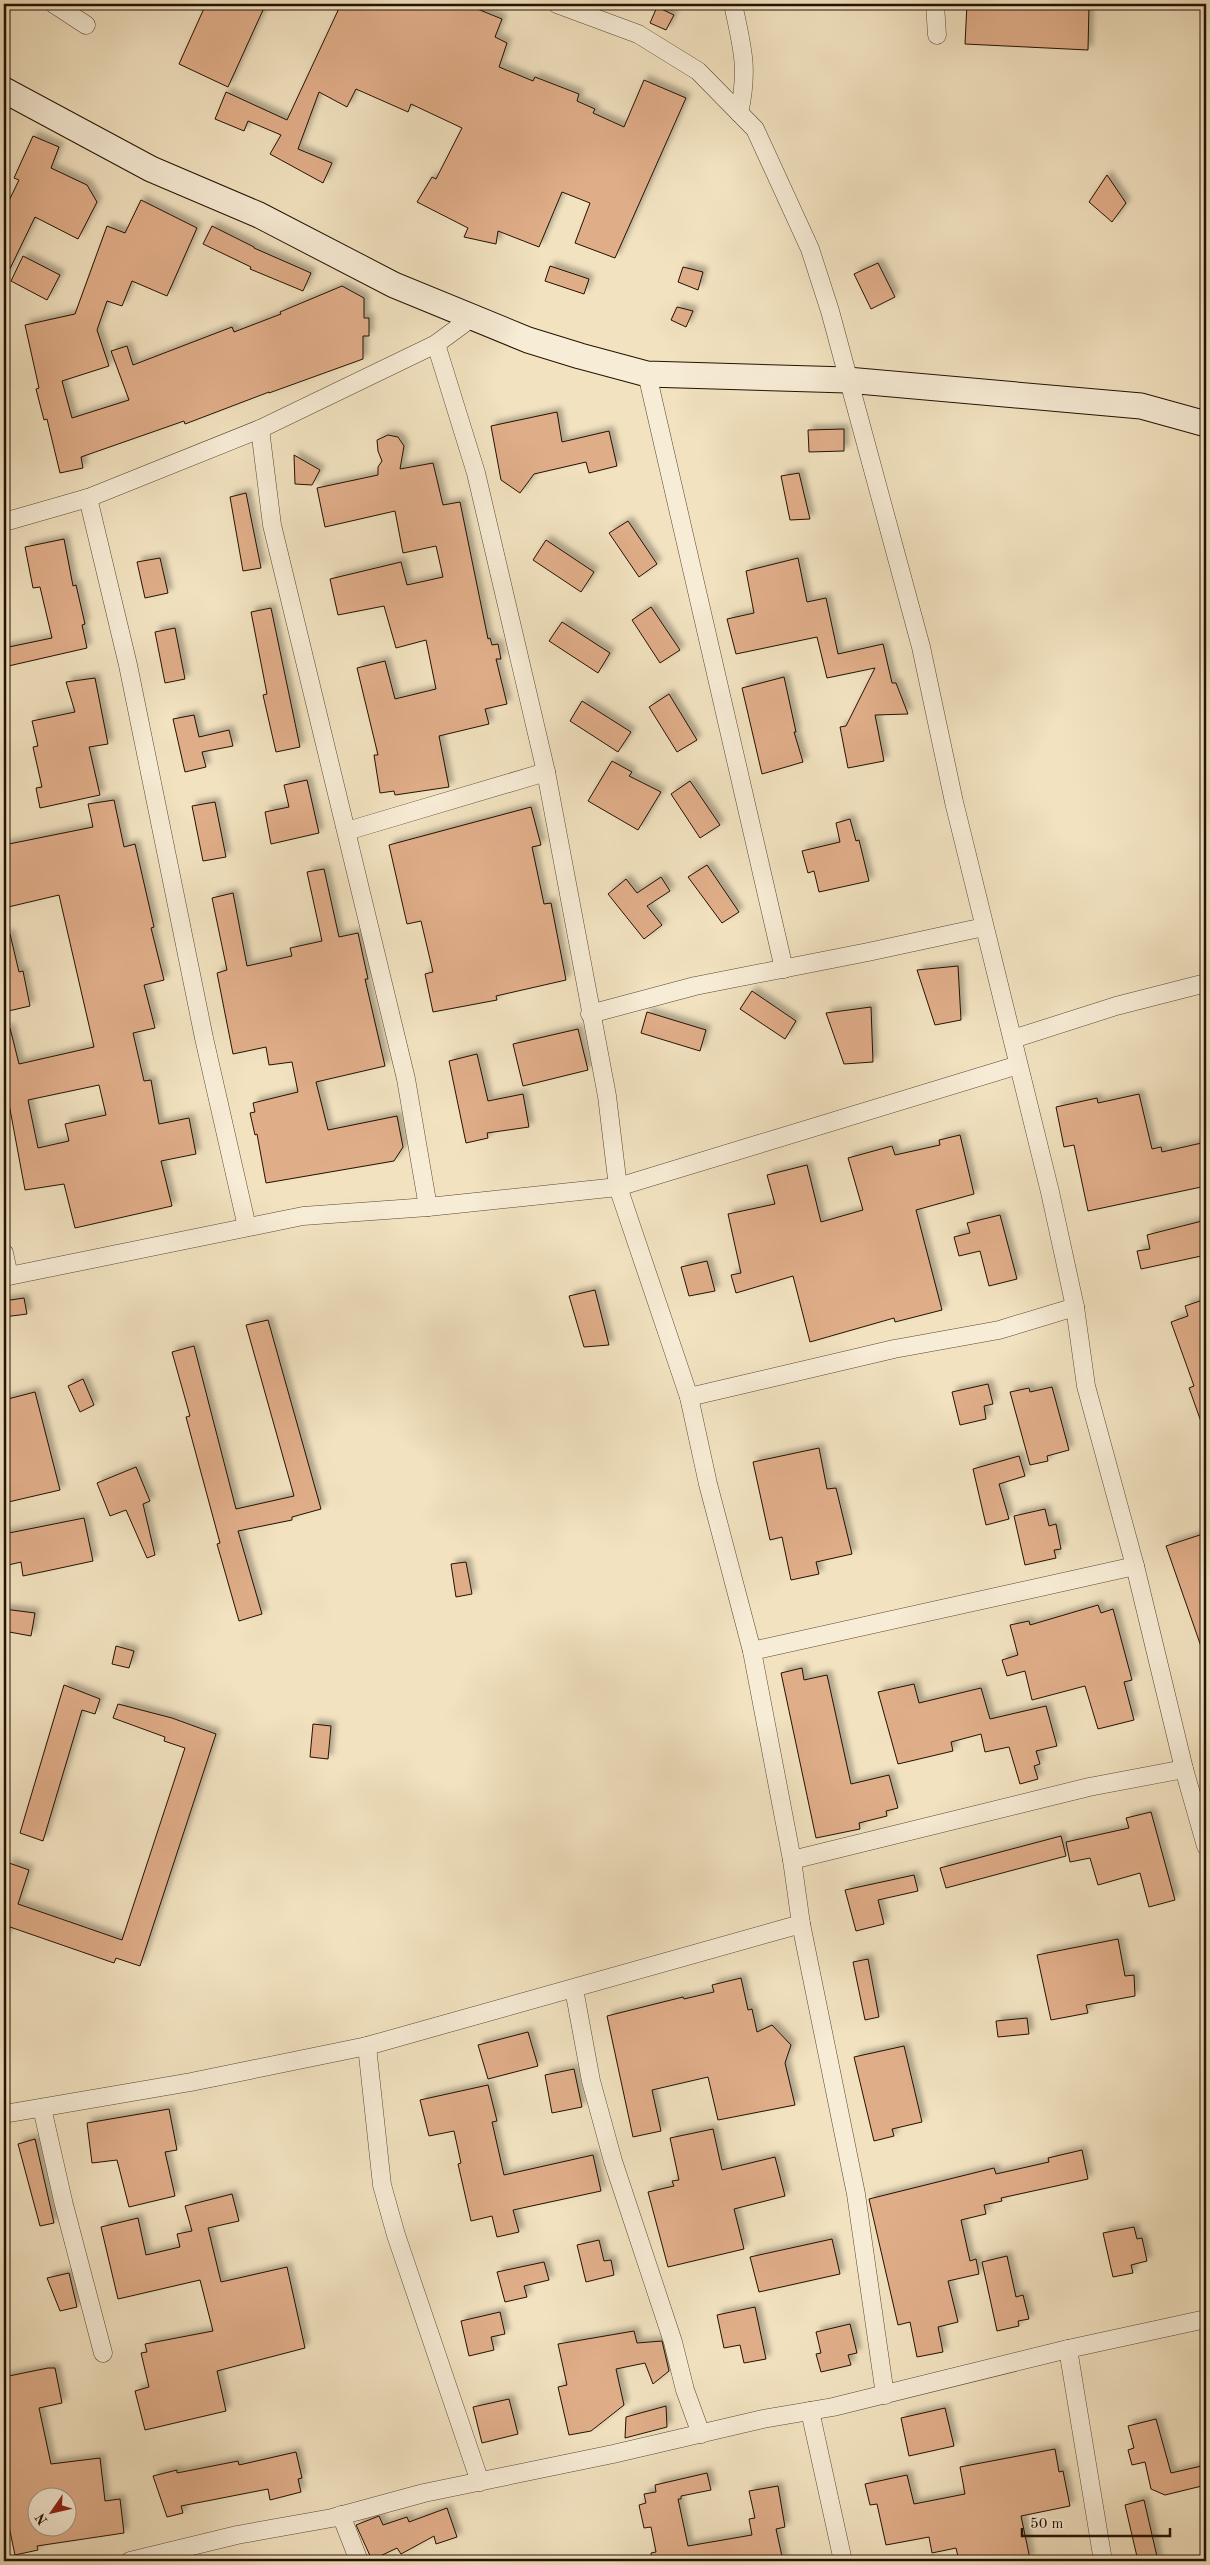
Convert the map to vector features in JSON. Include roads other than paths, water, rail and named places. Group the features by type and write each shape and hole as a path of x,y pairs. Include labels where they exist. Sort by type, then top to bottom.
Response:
{"main road":[{"path":"4,90 151,169 260,215 394,284 537,342 647,374 847,380 1141,406 1206,424"}],"street":[{"path":"54,4 86,25"},
{"path":"557,4 638,34 698,71 756,129 810,249 830,311 847,380 921,646 984,927 1050,1192 1075,1307 1086,1386 1135,1566 1184,1769 1206,1846"},
{"path":"733,4 745,58 744,90 739,113"},
{"path":"935,4 938,36"},
{"path":"4,522 88,498 260,429 436,344 474,316"},
{"path":"436,344 476,473 546,772 590,1014 607,1096 618,1187 690,1397 708,1484 752,1651 792,1860 800,1924 856,2194 885,2395"},
{"path":"647,374 784,969"},
{"path":"260,429 272,525 406,1079 428,1207"},
{"path":"88,498 128,665 204,1038 247,1227"},
{"path":"347,831 546,772"},
{"path":"590,1014 695,986 984,927"},
{"path":"1013,1039 1116,1006 1206,983"},
{"path":"4,1253 6,1277 303,1216 428,1207 618,1187 1018,1065"},
{"path":"690,1397 894,1349 1000,1330 1075,1307"},
{"path":"752,1651 1135,1566"},
{"path":"792,1860 1089,1787 1184,1769"},
{"path":"4,2114 191,2082 367,2046 800,1924"},
{"path":"574,1989 591,2081 613,2161 673,2342 685,2390 701,2434"},
{"path":"367,2046 382,2185 396,2235 480,2482"},
{"path":"42,2108 64,2205 103,2353"},
{"path":"130,2561 151,2559 237,2535 341,2515 424,2493 885,2395 1068,2349 1206,2319"},
{"path":"1068,2349 1103,2561"},
{"path":"810,2411 843,2561"},
{"path":"341,2515 359,2561"}]}
